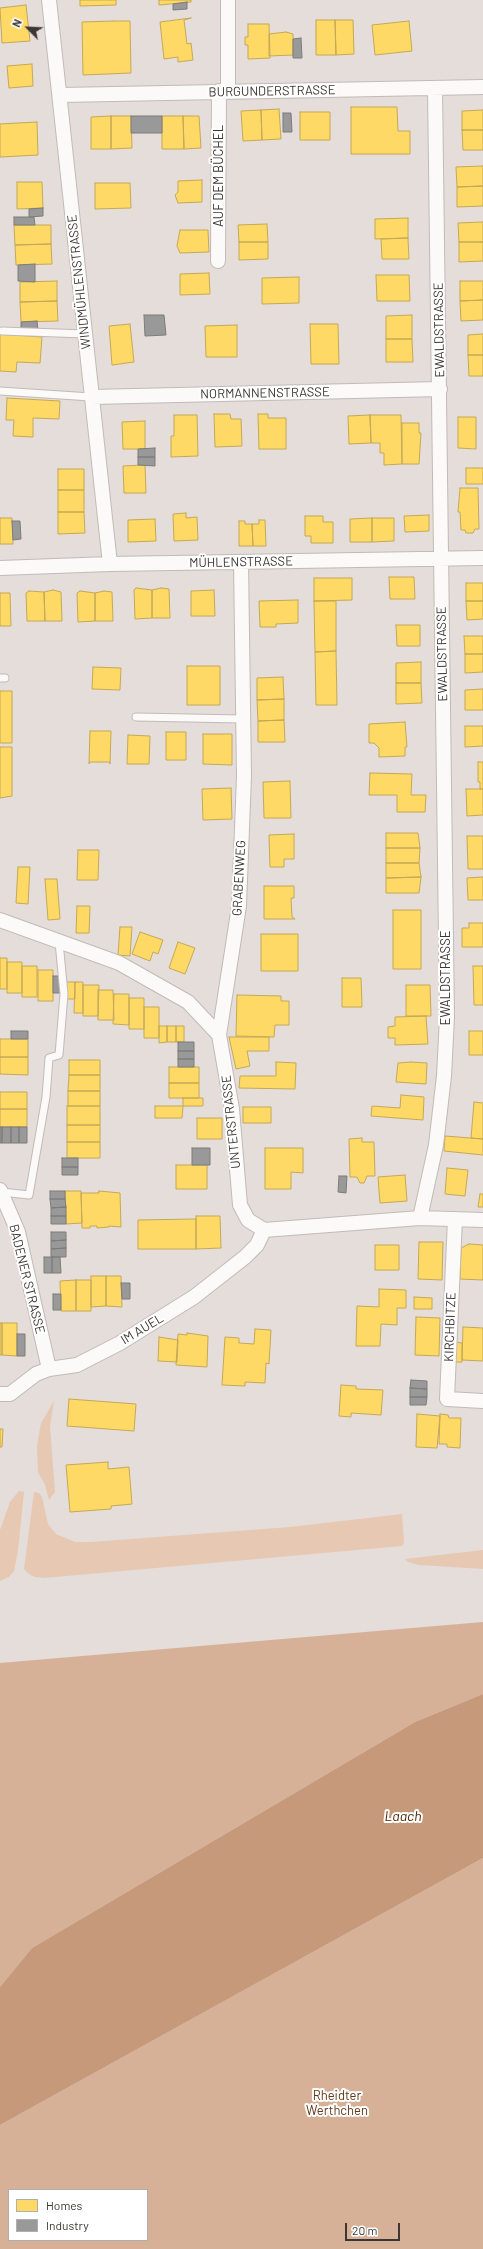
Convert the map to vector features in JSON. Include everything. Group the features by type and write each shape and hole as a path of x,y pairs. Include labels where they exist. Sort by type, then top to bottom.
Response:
{"street":[{"name":"WINDMÜHLENSTRASSE","path":"49,0 110,564"},
{"name":"AUF DEM BÜCHEL","path":"218,261 228,0"},
{"name":"BURGUNDERSTRASSE","path":"60,96 224,91 483,87"},
{"name":"EWALDSTRASSE","path":"420,1218 436,1145 444,1076 447,1017 435,88"},
{"name":"NORMANNENSTRASSE","path":"91,397 440,388"},
{"name":"MÜHLENSTRASSE","path":"0,568 110,564 483,558"},
{"name":"GRABENWEG","path":"219,1036 239,906 244,776 242,719 241,562"},
{"path":"0,920 119,963 188,1002 219,1036"},
{"name":"UNTERSTRASSE","path":"219,1036 232,1109 240,1205 248,1220 264,1230"},
{"name":"BADENER STRASSE","path":"1,1191 18,1232 50,1369"},
{"path":"264,1230 420,1218 483,1220"},
{"name":"KIRCHBITZE","path":"455,1219 447,1399 483,1401"},
{"name":"IM AUEL","path":"0,1394 10,1394 36,1374 50,1369 78,1365 120,1343 194,1297 245,1258 257,1245 264,1230"}],"lane":[{"path":"2,331 85,334"},
{"path":"0,391 91,397"},
{"path":"136,717 242,719"},
{"path":"1,1191 29,1195 46,1097 48,1058 59,1055 64,994 59,942"}],"shaded area":[{"path":"54,1401 50,1426 55,1492 49,1500 45,1485 38,1472 37,1446 41,1423"},
{"path":"19,1491 24,1492 18,1550 14,1571 9,1577 0,1581 0,1530 10,1502"},
{"path":"34,1492 39,1493 42,1497 48,1524 56,1534 75,1542 290,1527 402,1514 404,1543 402,1546 44,1578 35,1577 24,1569"},
{"path":"483,1550 483,1569 419,1565 408,1562 405,1559"}],"green space":[{"path":"483,1622 483,1694 415,1722 32,1948 0,1987 0,1663"},
{"name":"Rheidter Werthchen","path":"483,1858 483,2249 0,2249 0,2125"}],"water":[{"name":"Laach","path":"483,1694 483,1858 0,2125 0,1987 32,1948 415,1722"}],"building: Homes":[{"path":"80,0 116,0 116,5 80,6"},
{"path":"159,0 191,0 191,2 159,5"},
{"path":"26,5 30,41 2,43 0,8"},
{"path":"191,18 184,20 187,44 191,43 193,60 178,62 178,57 164,59 160,22"},
{"path":"316,20 335,20 336,55 316,55"},
{"path":"335,20 353,20 354,54 336,55"},
{"path":"130,21 131,73 83,75 82,22"},
{"path":"409,21 412,51 375,55 372,25"},
{"path":"248,24 269,24 270,58 248,59 248,45 245,45 245,37 248,37"},
{"path":"286,32 293,34 293,55 269,56 269,34"},
{"path":"32,64 33,86 9,88 7,66"},
{"path":"351,107 397,107 398,131 410,131 410,154 351,154"},
{"path":"279,109 281,139 262,140 261,110"},
{"path":"261,110 262,140 243,141 241,111"},
{"path":"483,110 483,130 462,130 462,111"},
{"path":"300,112 330,112 330,140 300,140"},
{"path":"111,116 111,149 91,149 91,117"},
{"path":"111,116 131,116 132,148 111,149"},
{"path":"162,116 183,116 184,149 162,149"},
{"path":"183,116 199,116 201,148 184,149"},
{"path":"37,122 38,155 0,157 0,124"},
{"path":"462,130 483,130 483,150 463,150"},
{"path":"483,166 483,186 457,187 456,167"},
{"path":"202,180 202,202 178,203 175,195 178,192 178,181"},
{"path":"17,182 42,182 43,208 17,209"},
{"path":"95,183 130,183 131,208 95,209"},
{"path":"483,186 483,206 457,207 457,187"},
{"path":"408,218 408,238 375,239 375,219"},
{"path":"483,222 483,242 459,242 458,223"},
{"path":"267,224 268,242 239,242 238,225"},
{"path":"14,225 51,225 51,244 15,245"},
{"path":"180,230 208,230 209,252 180,253 177,246"},
{"path":"408,238 409,259 382,259 381,239"},
{"path":"239,242 268,242 268,259 239,260"},
{"path":"459,242 483,242 483,261 459,262"},
{"path":"51,244 52,264 16,265 15,245"},
{"path":"209,273 210,294 180,295 180,274"},
{"path":"376,275 409,275 410,301 377,301"},
{"path":"299,277 299,303 262,304 262,278"},
{"path":"57,281 57,301 20,302 20,282"},
{"path":"460,281 483,281 483,300 460,301"},
{"path":"483,300 483,320 461,321 460,301"},
{"path":"57,301 58,321 21,322 20,302"},
{"path":"412,315 412,339 386,339 386,316"},
{"path":"130,324 134,362 112,365 109,326"},
{"path":"310,324 338,324 339,364 311,364"},
{"path":"237,325 237,357 206,357 205,326"},
{"path":"0,334 42,337 40,363 17,362 16,372 0,371"},
{"path":"483,334 483,355 468,355 468,335"},
{"path":"386,339 412,339 413,362 386,362"},
{"path":"468,355 483,355 483,376 469,376"},
{"path":"7,398 60,401 59,419 33,418 33,437 13,436 14,420 6,420"},
{"path":"214,414 230,414 231,419 241,419 242,446 215,447"},
{"path":"258,414 268,414 268,418 286,418 286,449 259,449"},
{"path":"174,415 197,415 198,456 171,457 171,436 174,436"},
{"path":"370,415 371,443 349,444 348,416"},
{"path":"370,415 401,415 402,464 384,465 384,453 380,453 380,443 371,443"},
{"path":"458,417 476,417 476,449 458,448"},
{"path":"145,421 145,449 123,449 122,422"},
{"path":"402,423 419,423 419,433 421,433 419,464 402,464"},
{"path":"145,465 146,493 124,493 123,466"},
{"path":"466,468 483,468 483,484 466,484"},
{"path":"58,469 84,469 84,490 58,490"},
{"path":"460,488 478,488 479,529 475,529 473,533 466,533 465,530 461,530 460,512 458,512"},
{"path":"58,490 84,490 84,512 58,512"},
{"path":"58,512 84,512 85,533 58,534"},
{"path":"186,513 186,518 197,517 198,540 174,541 173,514"},
{"path":"429,515 429,531 405,532 404,516"},
{"path":"305,516 323,516 323,522 333,522 333,543 311,543 311,536 305,536"},
{"path":"0,518 12,518 13,544 0,544"},
{"path":"372,518 394,518 394,541 372,542"},
{"path":"372,518 372,542 350,542 350,519"},
{"path":"155,519 156,541 128,542 128,520"},
{"path":"259,520 265,520 266,546 253,546 252,524 259,524"},
{"path":"239,521 245,521 245,524 252,524 253,546 239,546"},
{"path":"389,577 414,577 415,599 390,599"},
{"path":"314,578 352,578 352,600 314,601"},
{"path":"466,583 483,583 483,601 466,601"},
{"path":"136,588 152,590 152,618 135,619 134,590"},
{"path":"161,588 169,589 170,618 152,618 152,590"},
{"path":"53,590 61,592 62,621 45,621 44,592"},
{"path":"214,590 215,616 191,616 191,591"},
{"path":"29,591 44,592 45,621 27,621 26,593"},
{"path":"80,591 95,593 95,621 78,622 77,593"},
{"path":"104,591 112,592 113,621 95,621 95,593"},
{"path":"0,593 10,593 11,626 0,626"},
{"path":"298,600 298,623 276,624 276,627 260,627 259,601"},
{"path":"314,601 336,601 336,651 315,652"},
{"path":"466,601 483,601 483,619 467,620"},
{"path":"396,625 420,625 420,646 397,646"},
{"path":"464,636 483,636 483,654 465,654"},
{"path":"336,651 337,705 316,705 315,652"},
{"path":"465,654 483,654 483,672 465,673"},
{"path":"421,662 421,683 396,683 396,663"},
{"path":"187,666 220,666 220,705 187,705"},
{"path":"93,667 121,668 120,690 92,689"},
{"path":"283,677 284,699 257,700 257,678"},
{"path":"396,683 421,683 422,703 396,704"},
{"path":"483,689 483,710 465,710 465,690"},
{"path":"0,691 12,691 12,743 0,743"},
{"path":"284,699 284,720 258,721 257,700"},
{"path":"284,720 285,742 258,742 258,721"},
{"path":"405,722 407,747 405,747 405,756 379,757 379,748 374,743 369,743 369,724"},
{"path":"465,726 483,726 483,746 465,747"},
{"path":"90,731 111,731 110,764 110,762 90,762 89,764"},
{"path":"166,732 186,732 186,760 166,760"},
{"path":"203,734 232,734 232,765 203,764"},
{"path":"128,735 150,736 149,764 127,764"},
{"path":"0,747 12,747 12,796 0,798"},
{"path":"478,762 483,762 483,789 480,789 480,782 478,782"},
{"path":"370,773 412,774 411,795 426,795 425,812 397,812 397,795 369,795"},
{"path":"290,781 291,818 264,818 263,782"},
{"path":"231,788 232,819 203,820 202,789"},
{"path":"466,789 483,789 483,815 467,816"},
{"path":"386,833 418,833 420,848 386,848"},
{"path":"294,834 294,859 284,859 284,867 270,867 269,835"},
{"path":"467,836 483,836 483,869 468,869"},
{"path":"386,848 420,848 419,863 386,863"},
{"path":"78,850 99,850 98,880 77,880"},
{"path":"386,863 419,863 421,877 386,878"},
{"path":"18,867 30,867 28,904 16,903"},
{"path":"421,877 419,893 386,893 386,878"},
{"path":"483,877 483,900 468,900 467,878"},
{"path":"45,879 57,879 60,919 48,920"},
{"path":"264,886 294,886 294,898 291,898 292,917 295,919 264,919"},
{"path":"77,906 90,906 89,933 76,933"},
{"path":"393,910 421,910 421,969 393,969"},
{"path":"469,923 483,923 483,947 462,947 462,928 469,928"},
{"path":"120,927 132,927 130,956 118,955"},
{"path":"140,932 163,940 158,954 153,952 150,961 132,954"},
{"path":"261,934 298,934 298,971 261,971"},
{"path":"178,942 195,948 185,974 169,968"},
{"path":"0,958 7,958 7,989 0,989"},
{"path":"7,962 22,962 22,993 7,993"},
{"path":"22,966 37,966 37,997 22,997"},
{"path":"473,966 483,966 483,1005 474,1005"},
{"path":"38,970 53,970 53,1001 38,1001"},
{"path":"342,978 361,978 362,1007 342,1007"},
{"path":"66,982 75,982 75,999 66,999"},
{"path":"75,982 83,982 83,1013 74,1013"},
{"path":"83,985 99,985 98,1016 83,1016"},
{"path":"406,985 430,985 431,1016 406,1016"},
{"path":"98,990 113,990 114,1020 98,1020"},
{"path":"114,994 129,994 129,1025 113,1024"},
{"path":"237,995 281,996 281,1001 289,1001 289,1025 275,1025 274,1037 236,1036"},
{"path":"129,998 144,998 144,1029 129,1029"},
{"path":"144,1007 159,1007 159,1038 144,1038"},
{"path":"426,1016 428,1044 395,1045 395,1038 388,1038 388,1027 395,1026 395,1017"},
{"path":"159,1026 167,1026 167,1042 159,1043"},
{"path":"167,1026 176,1026 176,1042 167,1042"},
{"path":"176,1026 184,1026 184,1042 176,1042"},
{"path":"469,1031 483,1031 483,1055 469,1055"},
{"path":"229,1037 269,1037 269,1051 247,1051 250,1066 236,1069"},
{"path":"0,1039 28,1039 28,1057 0,1057"},
{"path":"0,1057 28,1057 28,1075 0,1074"},
{"path":"69,1060 100,1060 100,1075 69,1075"},
{"path":"276,1062 296,1063 295,1089 239,1088 240,1076 276,1076"},
{"path":"398,1063 427,1063 426,1084 396,1082"},
{"path":"169,1067 199,1067 199,1083 169,1083"},
{"path":"69,1075 100,1075 100,1091 68,1091"},
{"path":"169,1083 199,1083 199,1098 169,1098"},
{"path":"68,1091 100,1091 100,1106 68,1106"},
{"path":"0,1092 27,1092 27,1109 0,1109"},
{"path":"401,1095 424,1097 423,1120 371,1116 372,1106 400,1108"},
{"path":"183,1098 203,1098 203,1106 183,1106"},
{"path":"474,1102 483,1103 483,1139 471,1138"},
{"path":"67,1106 100,1106 100,1125 67,1125"},
{"path":"155,1106 183,1106 182,1118 155,1118"},
{"path":"243,1107 271,1107 271,1123 243,1123"},
{"path":"0,1109 27,1109 27,1127 0,1127"},
{"path":"197,1118 222,1118 222,1139 197,1139"},
{"path":"67,1125 100,1125 100,1142 67,1142"},
{"path":"445,1136 483,1139 483,1155 444,1151"},
{"path":"362,1138 362,1142 374,1142 375,1176 367,1176 364,1183 360,1183 357,1177 350,1177 349,1139"},
{"path":"67,1142 100,1142 100,1158 67,1158"},
{"path":"265,1148 303,1148 303,1173 291,1172 291,1189 265,1189"},
{"path":"176,1165 207,1165 207,1189 176,1189"},
{"path":"447,1168 468,1170 465,1196 445,1194"},
{"path":"405,1175 407,1201 380,1203 378,1177"},
{"path":"65,1191 81,1191 82,1223 66,1224"},
{"path":"99,1191 120,1193 121,1227 109,1226 97,1228 97,1226 90,1226 90,1228 82,1228 81,1193 99,1193"},
{"path":"480,1194 483,1194 483,1207 478,1207"},
{"path":"196,1216 220,1216 221,1248 196,1249"},
{"path":"196,1219 196,1249 138,1249 138,1220"},
{"path":"419,1242 443,1242 442,1280 418,1279"},
{"path":"469,1244 483,1245 483,1280 460,1279 461,1248"},
{"path":"375,1245 399,1245 399,1270 375,1270"},
{"path":"91,1276 106,1276 106,1306 91,1307"},
{"path":"106,1276 121,1276 122,1307 106,1306"},
{"path":"76,1280 91,1280 91,1311 76,1311"},
{"path":"76,1280 76,1311 61,1311 60,1281"},
{"path":"379,1289 406,1290 406,1308 397,1308 397,1325 381,1324 380,1346 356,1346 357,1306 379,1307"},
{"path":"414,1297 432,1298 432,1309 414,1309"},
{"path":"416,1317 440,1318 439,1356 415,1355"},
{"path":"0,1323 2,1323 2,1355 0,1355"},
{"path":"2,1323 17,1323 17,1356 2,1355"},
{"path":"463,1327 483,1328 483,1361 462,1360"},
{"path":"255,1329 271,1330 269,1364 266,1363 265,1383 245,1382 245,1386 222,1385 225,1337 239,1338 239,1343 254,1344"},
{"path":"187,1333 208,1336 207,1367 176,1365 178,1334 187,1335"},
{"path":"159,1337 178,1340 177,1362 158,1361"},
{"path":"454,1342 462,1343 462,1362 453,1362"},
{"path":"341,1385 356,1386 356,1389 383,1390 381,1415 351,1413 351,1417 339,1416"},
{"path":"69,1399 136,1404 134,1431 67,1426"},
{"path":"417,1414 440,1416 437,1448 416,1447"},
{"path":"440,1414 448,1415 449,1418 461,1418 460,1448 447,1447 447,1444 439,1444"},
{"path":"0,1429 3,1429 2,1447 0,1447"},
{"path":"108,1462 108,1469 129,1467 132,1504 111,1506 111,1509 70,1512 66,1465"}],"building: Industry":[{"path":"187,2 187,9 173,10 173,4"},
{"path":"301,38 302,58 293,58 293,39"},
{"path":"283,113 291,113 292,132 283,132"},
{"path":"131,116 162,116 162,133 131,133"},
{"path":"43,208 43,216 29,217 29,209"},
{"path":"14,217 34,217 35,225 14,225"},
{"path":"35,264 35,282 18,281 18,265"},
{"path":"144,315 164,315 166,335 145,336"},
{"path":"37,321 38,330 21,329 21,322"},
{"path":"155,448 155,457 138,457 138,449"},
{"path":"138,457 155,457 155,466 138,465"},
{"path":"12,521 20,521 21,539 13,540"},
{"path":"53,976 61,976 61,993 53,993"},
{"path":"11,1031 28,1031 28,1039 11,1039"},
{"path":"178,1042 194,1042 194,1051 178,1051"},
{"path":"178,1051 194,1051 194,1059 178,1059"},
{"path":"178,1059 194,1059 194,1067 178,1067"},
{"path":"0,1127 2,1127 2,1143 0,1143"},
{"path":"2,1127 11,1127 11,1143 2,1143"},
{"path":"11,1127 19,1127 19,1143 11,1143"},
{"path":"19,1127 27,1127 27,1143 19,1143"},
{"path":"192,1148 210,1148 210,1165 192,1165"},
{"path":"62,1158 78,1158 78,1167 62,1167"},
{"path":"62,1167 78,1167 78,1175 62,1175"},
{"path":"339,1176 347,1176 346,1193 338,1192"},
{"path":"50,1191 65,1191 65,1199 50,1199"},
{"path":"50,1199 65,1199 66,1207 51,1208"},
{"path":"66,1207 66,1216 51,1216 51,1208"},
{"path":"51,1216 66,1216 66,1224 51,1224"},
{"path":"51,1232 66,1232 66,1240 51,1241"},
{"path":"66,1240 66,1248 51,1249 51,1241"},
{"path":"66,1248 66,1257 51,1257 51,1249"},
{"path":"44,1257 52,1257 52,1273 44,1273"},
{"path":"52,1257 60,1257 61,1273 52,1273"},
{"path":"121,1283 130,1283 130,1299 122,1299"},
{"path":"53,1294 61,1294 61,1310 53,1310"},
{"path":"17,1334 25,1334 25,1356 17,1356"},
{"path":"411,1380 427,1381 427,1389 410,1388"},
{"path":"410,1388 427,1389 427,1397 410,1397"},
{"path":"410,1397 427,1397 426,1405 410,1405"}]}
